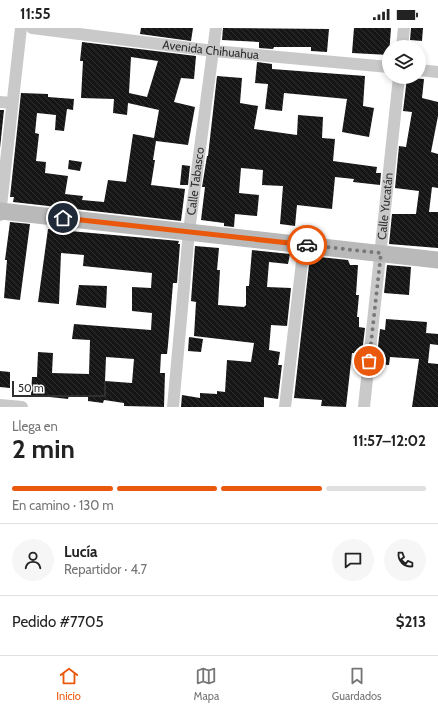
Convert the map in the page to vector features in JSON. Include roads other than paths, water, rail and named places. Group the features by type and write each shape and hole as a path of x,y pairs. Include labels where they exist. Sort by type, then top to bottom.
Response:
{"street":[{"path":"20,28 0,212 189,231 438,260"},
{"name":"Avenida Chihuahua","path":"32,28 214,51 382,66"},
{"name":"Calle Tabasco","path":"174,407 189,231 216,28"},
{"path":"403,40 404,28"},
{"path":"426,71 438,72"},
{"name":"Calle Yucatán","path":"364,407 398,84"},
{"path":"0,102 12,104"},
{"path":"285,407 304,245"},
{"path":"0,405 22,407"}]}
